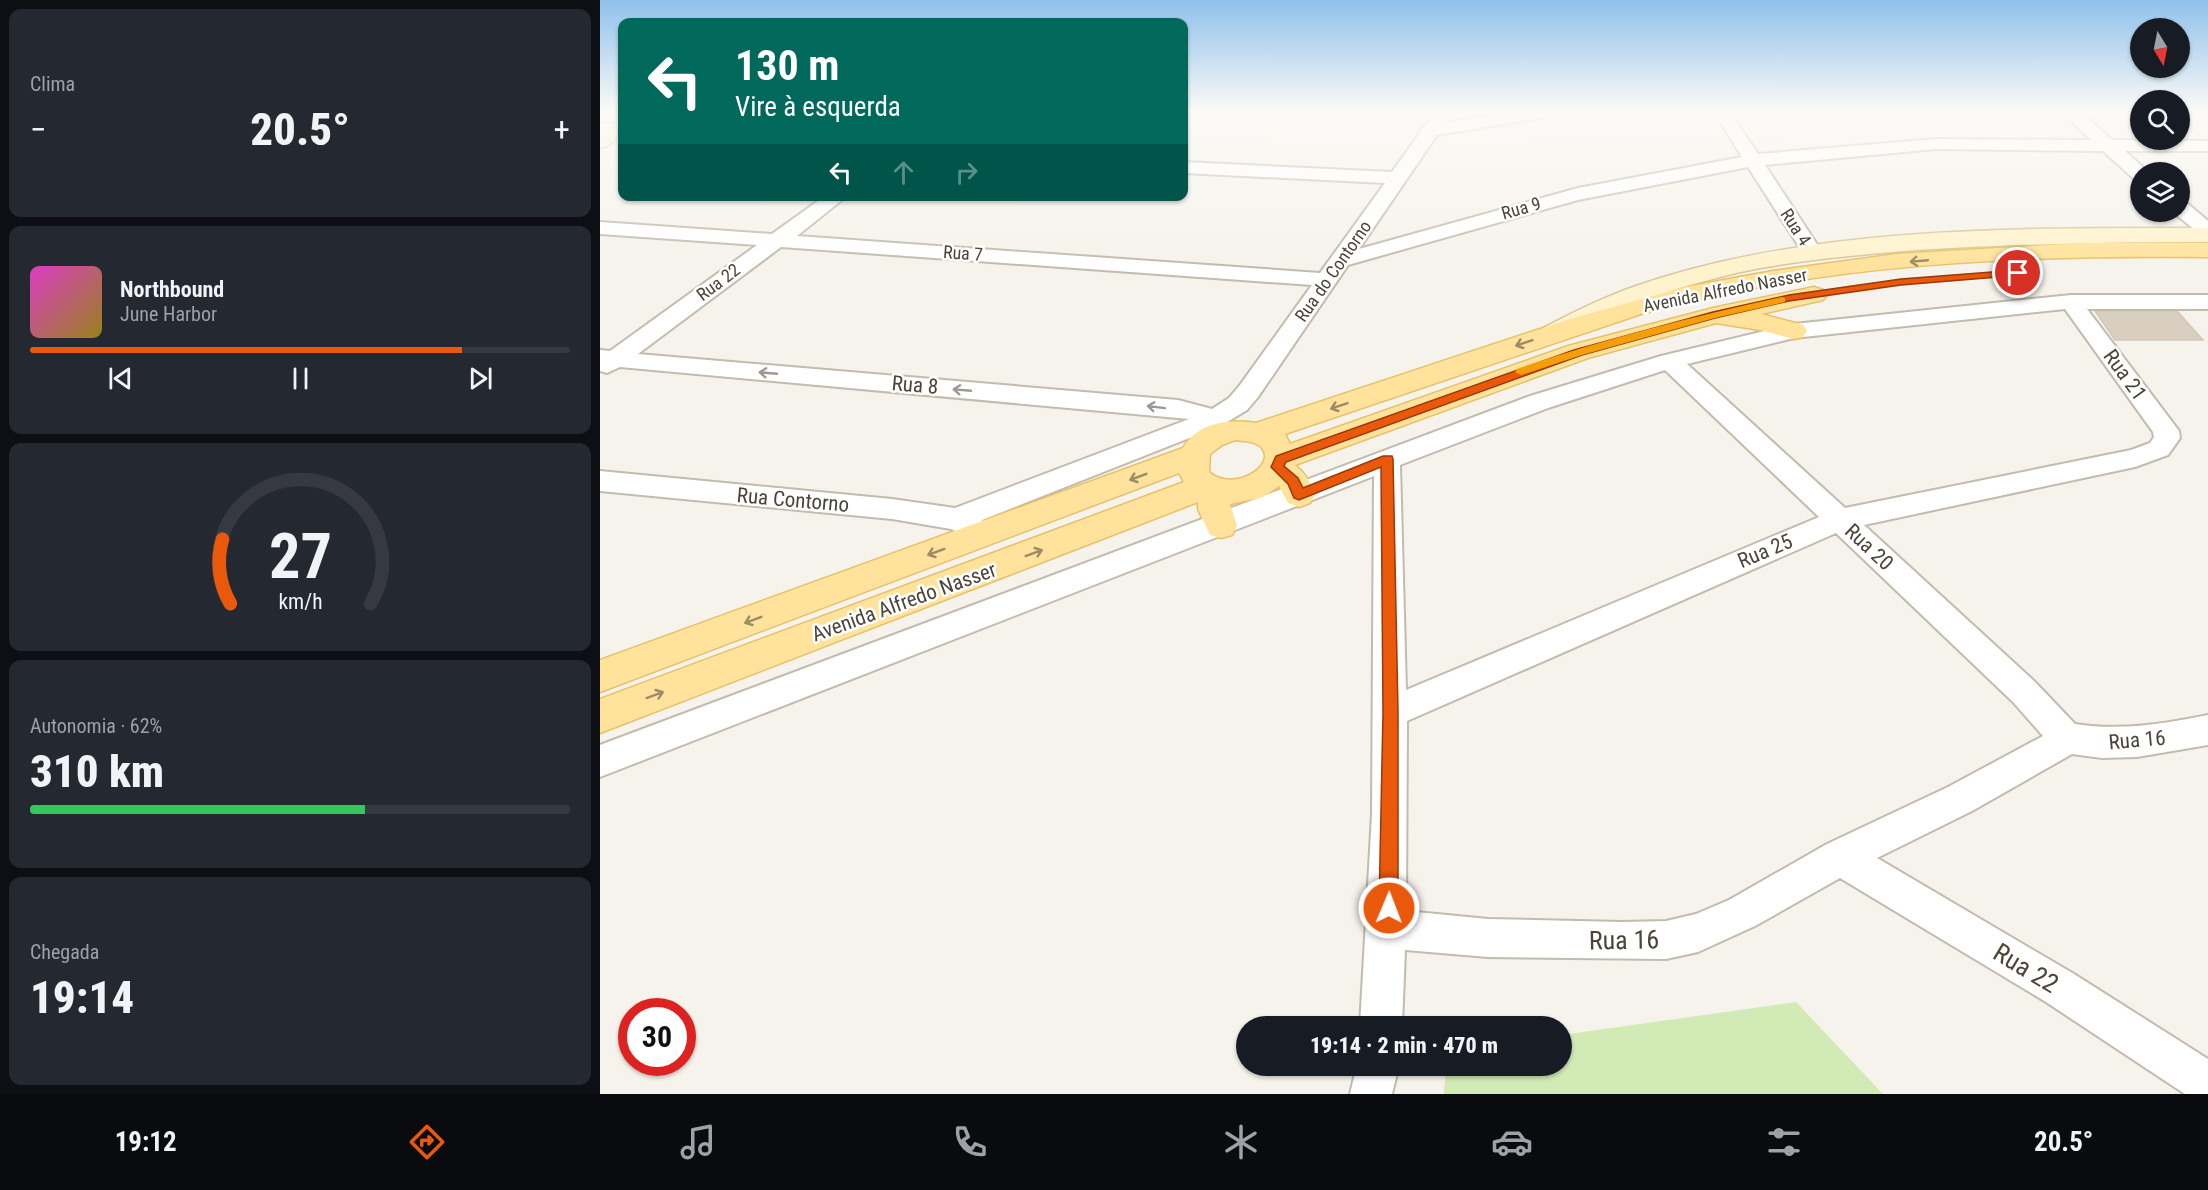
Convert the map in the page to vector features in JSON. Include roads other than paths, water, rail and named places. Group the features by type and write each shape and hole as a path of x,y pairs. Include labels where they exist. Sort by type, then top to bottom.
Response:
{"main road":[{"name":"Avenida Alfredo Nasser","path":"1260,432 1554,333 1627,310 1710,290 1798,274 1970,256 2049,251 2208,250"},
{"name":"Avenida Alfredo Nasser","path":"1279,463 1578,352 1789,298 1901,282 1996,274 2094,269 2208,268"},
{"path":"1713,316 1762,322 1794,331"},
{"path":"1205,477 1228,492 1251,488 1270,477 1279,463 1279,448 1260,432 1217,426 1204,442 1205,477 1221,526"},
{"path":"1279,463 1294,482 1299,495"},
{"name":"Avenida Alfredo Nasser","path":"600,676 969,527 1205,477"},
{"name":"Avenida Alfredo Nasser","path":"600,716 1054,546 1205,477"}],"street":[{"name":"Rua do Contorno","path":"969,527 1217,426 1249,391 1407,163"},
{"name":"Rua 9","path":"1340,261 1521,207 1738,163"},
{"name":"Rua 4","path":"1756,163 1812,252"},
{"path":"1188,166 1397,178"},
{"name":"Rua 22","path":"605,362 831,201"},
{"path":"2190,216 2208,233"},
{"name":"Rua 7","path":"600,228 1326,280"},
{"path":"1554,333 1596,309 1642,292 1735,266 1812,252 2008,237 2208,233"},
{"path":"600,761 1221,526 1387,459 1539,402 1668,361 1794,331 1971,310 2071,302 2208,302"},
{"name":"Rua 21","path":"2071,302 2166,431 2167,438 2159,449"},
{"name":"Rua 20","path":"1668,361 2024,692 2066,738"},
{"name":"Rua 8","path":"605,362 1152,407 1197,412 1217,426"},
{"name":"Rua 25","path":"1390,712 1839,520 2135,458 2159,449"},
{"path":"1382,1016 1388,929 1390,712 1387,459"},
{"name":"Rua Contorno","path":"600,481 892,509 969,527"},
{"name":"Rua 16","path":"1388,929 1488,938 1666,940 1698,933 1742,914 1840,857 1968,795 2053,749 2066,738 2098,743 2120,743 2165,739 2208,730"},
{"name":"Rua 22","path":"1840,857 2060,988 2208,1084"},
{"path":"1371,1094 1375,1076"}]}
